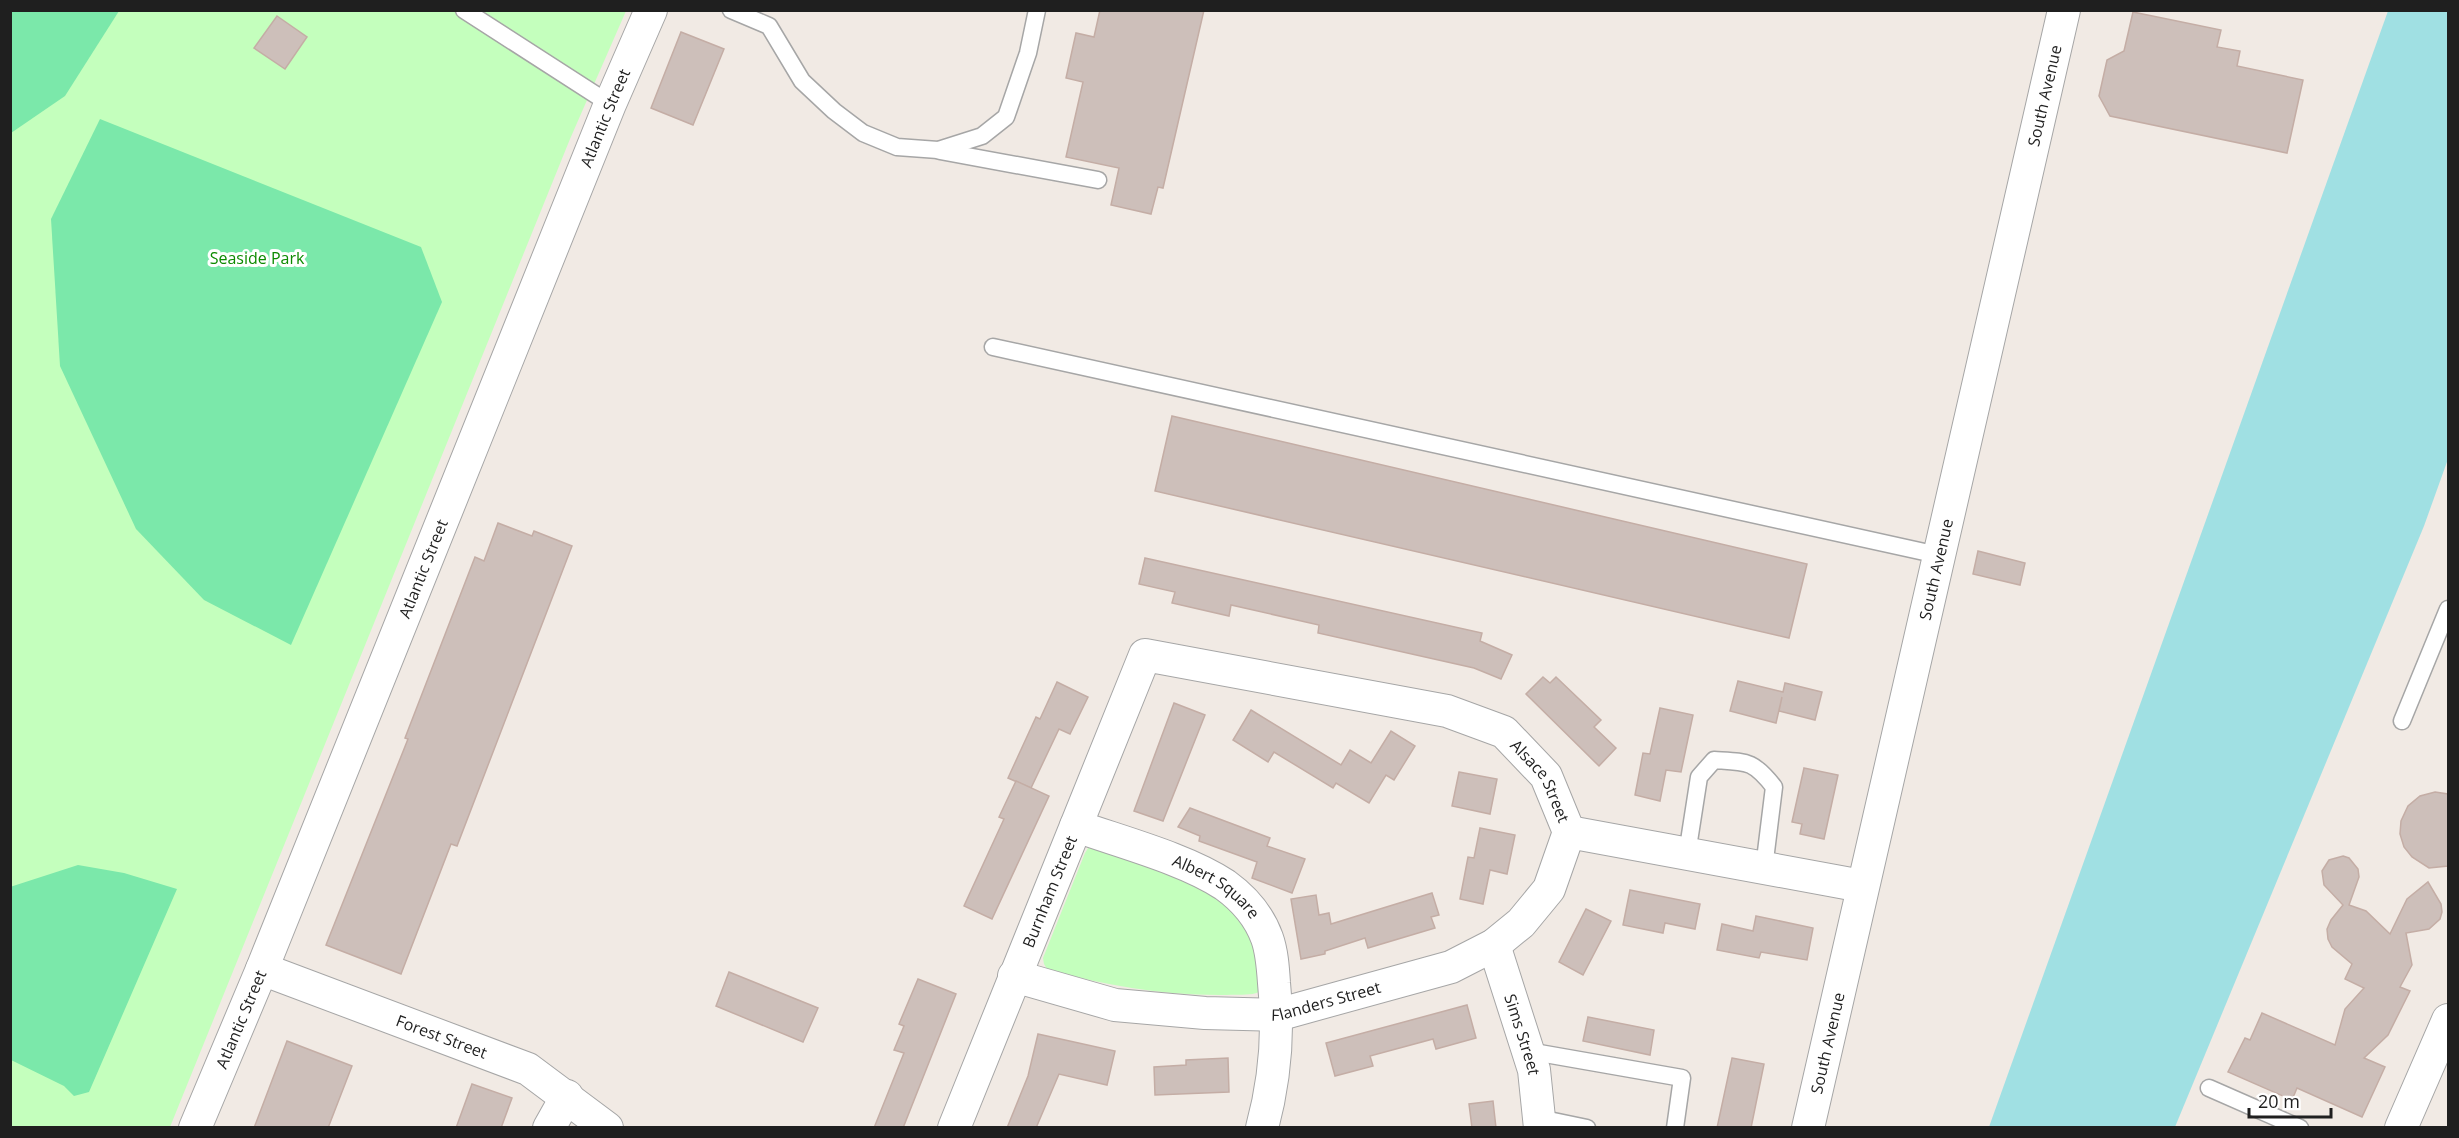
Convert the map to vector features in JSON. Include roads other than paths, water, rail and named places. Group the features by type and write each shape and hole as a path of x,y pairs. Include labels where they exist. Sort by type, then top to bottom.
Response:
{"street":[{"name":"Atlantic Street","path":"195,1128 262,969 610,104 651,10"},
{"name":"South Avenue","path":"1809,1128 1862,886 2064,10"},
{"name":"Alsace Street","path":"1145,655 1447,711 1504,732 1546,776 1569,832 1862,886"},
{"name":"Burnham Street","path":"954,1128 1145,655"},
{"name":"Albert Square","path":"1076,826 1192,868 1223,884 1252,910 1268,939 1272,957 1277,1015 1275,1056 1262,1128"},
{"name":"Flanders Street","path":"1014,976 1115,1005 1204,1013 1277,1015 1451,967 1494,945 1521,923 1549,889 1569,832"},
{"name":"Sims Street","path":"1494,945 1534,1070 1540,1123"},
{"name":"Forest Street","path":"262,969 528,1069 607,1128"},
{"path":"2401,1128 2448,1020"},
{"path":"549,1128 567,1096"}],"lane":[{"path":"464,10 610,104"},
{"path":"731,10 769,26 802,81 834,111 863,133 897,147 938,150 1098,180"},
{"path":"938,150 982,136 1005,117 1028,53 1038,10"},
{"path":"993,347 1938,555"},
{"path":"2402,721 2445,628 2448,609"},
{"path":"1687,854 1699,777 1714,760 1748,762 1762,771 1774,787 1764,868"},
{"path":"1528,1051 1682,1078 1675,1128"},
{"path":"2209,1088 2300,1128"},
{"path":"1540,1123 1587,1128"}],"water":[{"path":"2388,11 2448,11 2448,459 2424,526 2175,1127 1989,1127"}],"park label":[{"name":"Seaside Park","path":"257,258"}]}
